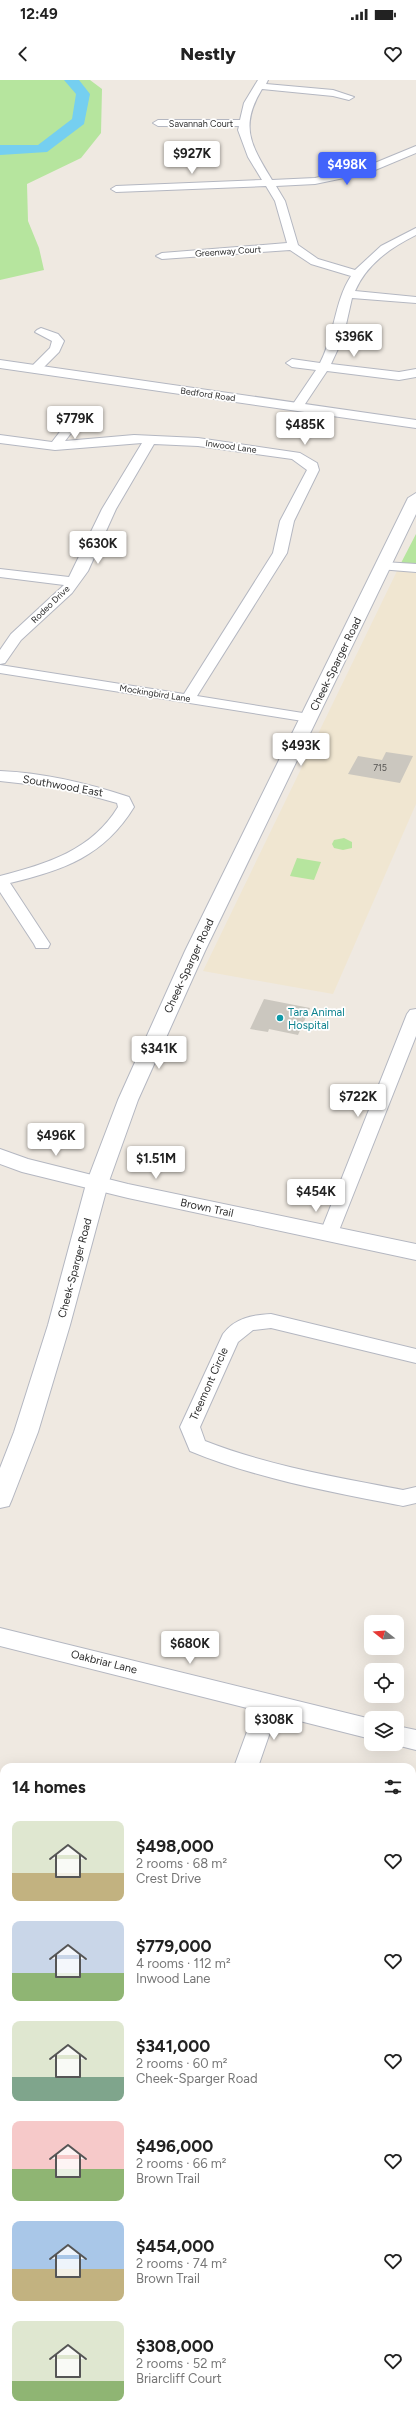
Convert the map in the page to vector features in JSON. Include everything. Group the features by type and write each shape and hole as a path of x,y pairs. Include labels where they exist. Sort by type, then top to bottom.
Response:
{"main road":[{"name":"Bedford Road","path":"0,364 416,424"},
{"name":"Cheek-Sparger Road","path":"0,1499 26,1432 59,1326 97,1184 128,1100 195,951 416,498"},
{"name":"Brown Trail","path":"0,1156 22,1165 97,1184 416,1252"}],"street":[{"path":"349,97 333,93 261,83 249,103 243,130 250,151 268,184 280,200 293,246 298,252 318,263 357,274"},
{"name":"Savannah Court","path":"158,123 244,123"},
{"path":"116,189 268,184 341,176 368,170 416,149"},
{"path":"297,407 325,367 335,343 348,294 357,274 368,261 391,243 416,231"},
{"name":"Greenway Court","path":"162,256 293,246"},
{"path":"348,294 416,300"},
{"path":"35,369 55,349 58,341 54,336 41,332"},
{"path":"292,363 399,376 416,373"},
{"path":"55,446 76,420"},
{"name":"Inwood Lane","path":"0,439 18,443 55,446 151,439 198,442 296,456 312,466 313,470 286,521 280,553 188,699"},
{"name":"Rodeo Drive","path":"0,660 16,637 73,582 81,571 109,509 151,439"},
{"path":"384,566 416,568"},
{"path":"0,573 73,582"},
{"name":"Mockingbird Lane","path":"0,669 309,718"},
{"name":"Southwood East","path":"0,776 60,784 124,800 126,807 119,822 97,842 78,855 37,871 0,881"},
{"path":"0,881 42,944"},
{"path":"329,1233 416,1014"},
{"name":"Treemont Circle","path":"416,1356 271,1321 256,1322 238,1328 230,1339 190,1427 197,1446 234,1461 366,1492 403,1498 416,1495"},
{"name":"Oakbriar Lane","path":"0,1637 364,1727"},
{"path":"247,1763 269,1703"},
{"path":"404,1737 416,1740"}],"shaded area":[{"path":"397,571 416,573 416,804 333,994 203,971"}],"green space":[{"path":"0,80 90,80 102,89 101,133 81,158 27,184 28,221 39,248 44,270 0,280"},
{"path":"416,534 416,565 401,563"},
{"path":"344,838 352,842 352,848 343,850 334,848 332,844 334,840"},
{"path":"297,858 321,862 314,880 290,876"}],"building":[{"path":"386,752 413,756 400,783 348,774 358,756 382,760"},
{"name":"Tara Animal Hospital","path":"264,999 310,1008 298,1035 269,1029 268,1032 250,1029"}],"waterway":[{"path":"0,150 42,149 79,121 83,94 71,80"}],"place":[{"name":"Tara Animal Hospital","path":"280,1018"}]}
